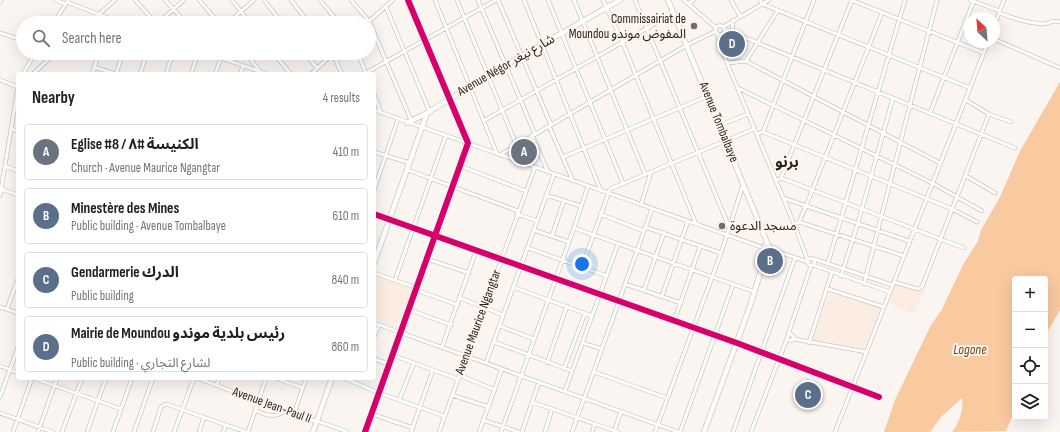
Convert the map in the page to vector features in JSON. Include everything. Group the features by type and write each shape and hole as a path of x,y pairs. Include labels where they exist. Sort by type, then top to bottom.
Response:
{"main road":[{"name":"Avenue Négor شارع نيغر","path":"409,122 620,0"},
{"name":"Avenue Tombalbaye","path":"668,0 744,184 767,248"},
{"path":"376,258 428,111"},
{"path":"704,432 755,292 767,248"},
{"path":"313,432 331,380"}],"street":[{"path":"55,0 67,2 98,15 114,0"},
{"path":"135,0 150,16"},
{"path":"165,0 180,16"},
{"path":"166,16 184,0"},
{"path":"198,0 213,16"},
{"path":"232,0 244,16"},
{"path":"236,16 254,0"},
{"path":"264,0 277,16"},
{"path":"291,0 304,16"},
{"path":"320,0 334,16"},
{"path":"351,0 363,16"},
{"path":"385,0 428,111"},
{"path":"375,16 393,0"},
{"path":"364,432 380,393 392,355 410,310 468,143 426,39 408,0"},
{"path":"435,0 498,154"},
{"path":"457,0 516,144"},
{"path":"478,0 548,172"},
{"path":"369,72 446,27 497,0 573,181"},
{"path":"524,0 602,191"},
{"path":"548,0 623,183"},
{"path":"574,0 645,174"},
{"path":"603,0 622,41 696,224"},
{"path":"635,0 662,61 697,152 729,227"},
{"path":"684,0 716,31 722,34 724,28 733,20 769,0"},
{"path":"688,4 694,0"},
{"path":"731,0 740,16"},
{"path":"760,0 762,4 970,88"},
{"path":"763,132 814,0"},
{"path":"776,181 781,178 815,96 852,0 928,32 984,53"},
{"path":"828,263 905,0"},
{"path":"864,284 909,104 937,0"},
{"path":"930,113 972,0 1019,20 1041,24 1055,20 1060,22"},
{"path":"1000,12 1004,0"},
{"path":"58,16 67,2"},
{"path":"746,62 778,10"},
{"path":"799,222 835,136 843,111 882,12"},
{"path":"485,120 596,55 674,13"},
{"path":"732,32 733,20"},
{"path":"498,154 636,76 687,45 716,31 719,25 732,32 1015,148"},
{"path":"716,31 720,46 728,62 756,134 805,251 808,262"},
{"path":"0,33 16,38"},
{"path":"376,40 409,122"},
{"path":"1000,42 1060,68"},
{"path":"835,432 986,48"},
{"path":"24,72 31,60"},
{"path":"35,72 48,60"},
{"path":"93,72 96,60"},
{"path":"117,72 121,60"},
{"path":"141,72 145,60"},
{"path":"167,72 171,60"},
{"path":"192,72 196,60"},
{"path":"216,72 220,60"},
{"path":"226,60 260,72"},
{"path":"251,60 260,72"},
{"path":"280,60 289,72"},
{"path":"311,60 317,68"},
{"path":"312,72 326,60"},
{"path":"336,60 341,72"},
{"path":"361,60 365,72"},
{"path":"728,62 746,62 815,96 940,163"},
{"path":"241,72 243,66"},
{"path":"94,67 110,72"},
{"path":"0,80 16,86"},
{"path":"738,88 958,197 982,212"},
{"path":"563,156 708,96"},
{"path":"841,276 858,223 893,98"},
{"path":"0,196 16,99"},
{"path":"376,99 381,113"},
{"path":"966,100 989,114 1011,122"},
{"path":"376,111 652,209 808,262 812,266 890,292"},
{"path":"720,126 748,114"},
{"path":"805,251 813,259 893,284 920,289 958,197 989,114"},
{"path":"376,184 398,119"},
{"path":"11,129 16,130"},
{"path":"582,267 607,193 610,189 671,162 754,129"},
{"path":"756,134 763,132 926,198 977,222"},
{"path":"395,280 446,135"},
{"path":"376,153 410,163"},
{"path":"0,161 16,171"},
{"path":"460,166 526,191"},
{"name":"Avenue Maurice Ngangtar","path":"439,432 517,212 535,167"},
{"path":"408,170 537,221"},
{"path":"641,205 651,172"},
{"path":"486,363 554,174"},
{"path":"966,176 995,193"},
{"path":"781,178 964,248"},
{"path":"655,432 721,253 744,184"},
{"path":"501,432 588,186"},
{"path":"1,189 16,194"},
{"path":"546,195 582,206"},
{"path":"783,198 909,241"},
{"path":"552,236 564,200"},
{"path":"572,432 652,209"},
{"path":"600,214 645,229 664,233 700,247 721,253"},
{"path":"376,215 692,329 736,343 879,397"},
{"path":"662,296 688,221"},
{"path":"794,224 799,222 904,256"},
{"path":"574,228 672,264 755,292"},
{"path":"534,230 569,242"},
{"path":"644,290 664,233"},
{"path":"565,391 618,244"},
{"path":"674,322 700,247"},
{"path":"528,248 607,276"},
{"path":"442,347 476,252"},
{"path":"733,432 796,258"},
{"path":"427,259 469,273"},
{"path":"808,262 813,259"},
{"path":"751,432 788,337 812,266 815,263 813,259"},
{"path":"809,343 828,289 832,272"},
{"path":"376,274 458,305"},
{"path":"7,309 16,284"},
{"path":"625,284 680,303"},
{"path":"376,324 679,432 734,285"},
{"path":"513,287 592,316"},
{"path":"828,289 884,307"},
{"path":"460,298 503,315"},
{"path":"547,362 567,306"},
{"path":"0,307 16,313"},
{"path":"410,310 451,325"},
{"path":"564,369 585,313"},
{"path":"376,332 379,325"},
{"path":"500,326 534,339"},
{"path":"788,337 793,335 794,339 809,343 867,352"},
{"path":"788,337 791,342 794,339"},
{"path":"494,342 572,372"},
{"path":"583,343 602,349"},
{"path":"0,397 16,353"},
{"path":"392,355 495,390"},
{"path":"376,359 389,364"},
{"path":"400,400 414,362"},
{"path":"0,366 16,372"},
{"path":"479,432 502,369"},
{"path":"372,414 412,430 433,370"},
{"path":"594,372 667,398"},
{"path":"13,432 31,380"},
{"path":"38,380 121,409"},
{"path":"38,432 56,380"},
{"path":"62,432 81,380"},
{"path":"87,432 105,380"},
{"path":"113,432 131,380"},
{"path":"134,432 152,380"},
{"path":"174,432 193,380"},
{"name":"Avenue Jean-Paul II","path":"203,380 309,420 317,421 348,432"},
{"path":"217,385 218,380"},
{"path":"153,432 163,406 166,404 247,432 265,380"},
{"path":"281,380 303,388"},
{"path":"294,414 305,380"},
{"path":"349,380 380,393 444,416"},
{"path":"522,432 539,382"},
{"path":"452,395 488,407"},
{"path":"532,402 615,432 620,411"},
{"path":"545,432 552,409"},
{"path":"256,410 271,416 278,415 285,410"},
{"path":"0,413 53,432"},
{"path":"199,432 204,417"},
{"path":"483,420 519,432"},
{"path":"592,432 595,424"},
{"path":"223,432 226,425"}],"shaded area":[{"path":"376,276 414,290 400,330 376,320"},
{"path":"895,285 924,291 913,314 888,303"},
{"path":"829,293 881,307 865,349 812,341"}],"water":[{"name":"Logone","path":"1060,82 1060,310 1048,331 1048,276 1012,276 1012,417 1006,431 952,432 957,425 960,416 962,398 942,416 930,432 884,432 895,400 931,325 941,311 964,263 978,241 981,230 1000,197 1020,151"}],"waterway":[{"path":"406,52 429,107"}],"cycle path":[{"path":"365,432 468,143 408,0"},
{"path":"376,215 737,343 879,397"}],"place":[{"name":"Commissairiat de Moundou المفوض موندو","path":"694,26"},
{"name":"Mairie de Moundou رئيس بلدية موندو","path":"732,44"},
{"name":"Eglise #8 / الكنيسة #٨","path":"524,152"},
{"name":"مسجد الدعوة","path":"722,226"},
{"name":"Minestère des Mines","path":"770,261"},
{"name":"Gendarmerie الدرك","path":"808,395"}],"district":[{"name":"برنو","path":"787,162"}]}
